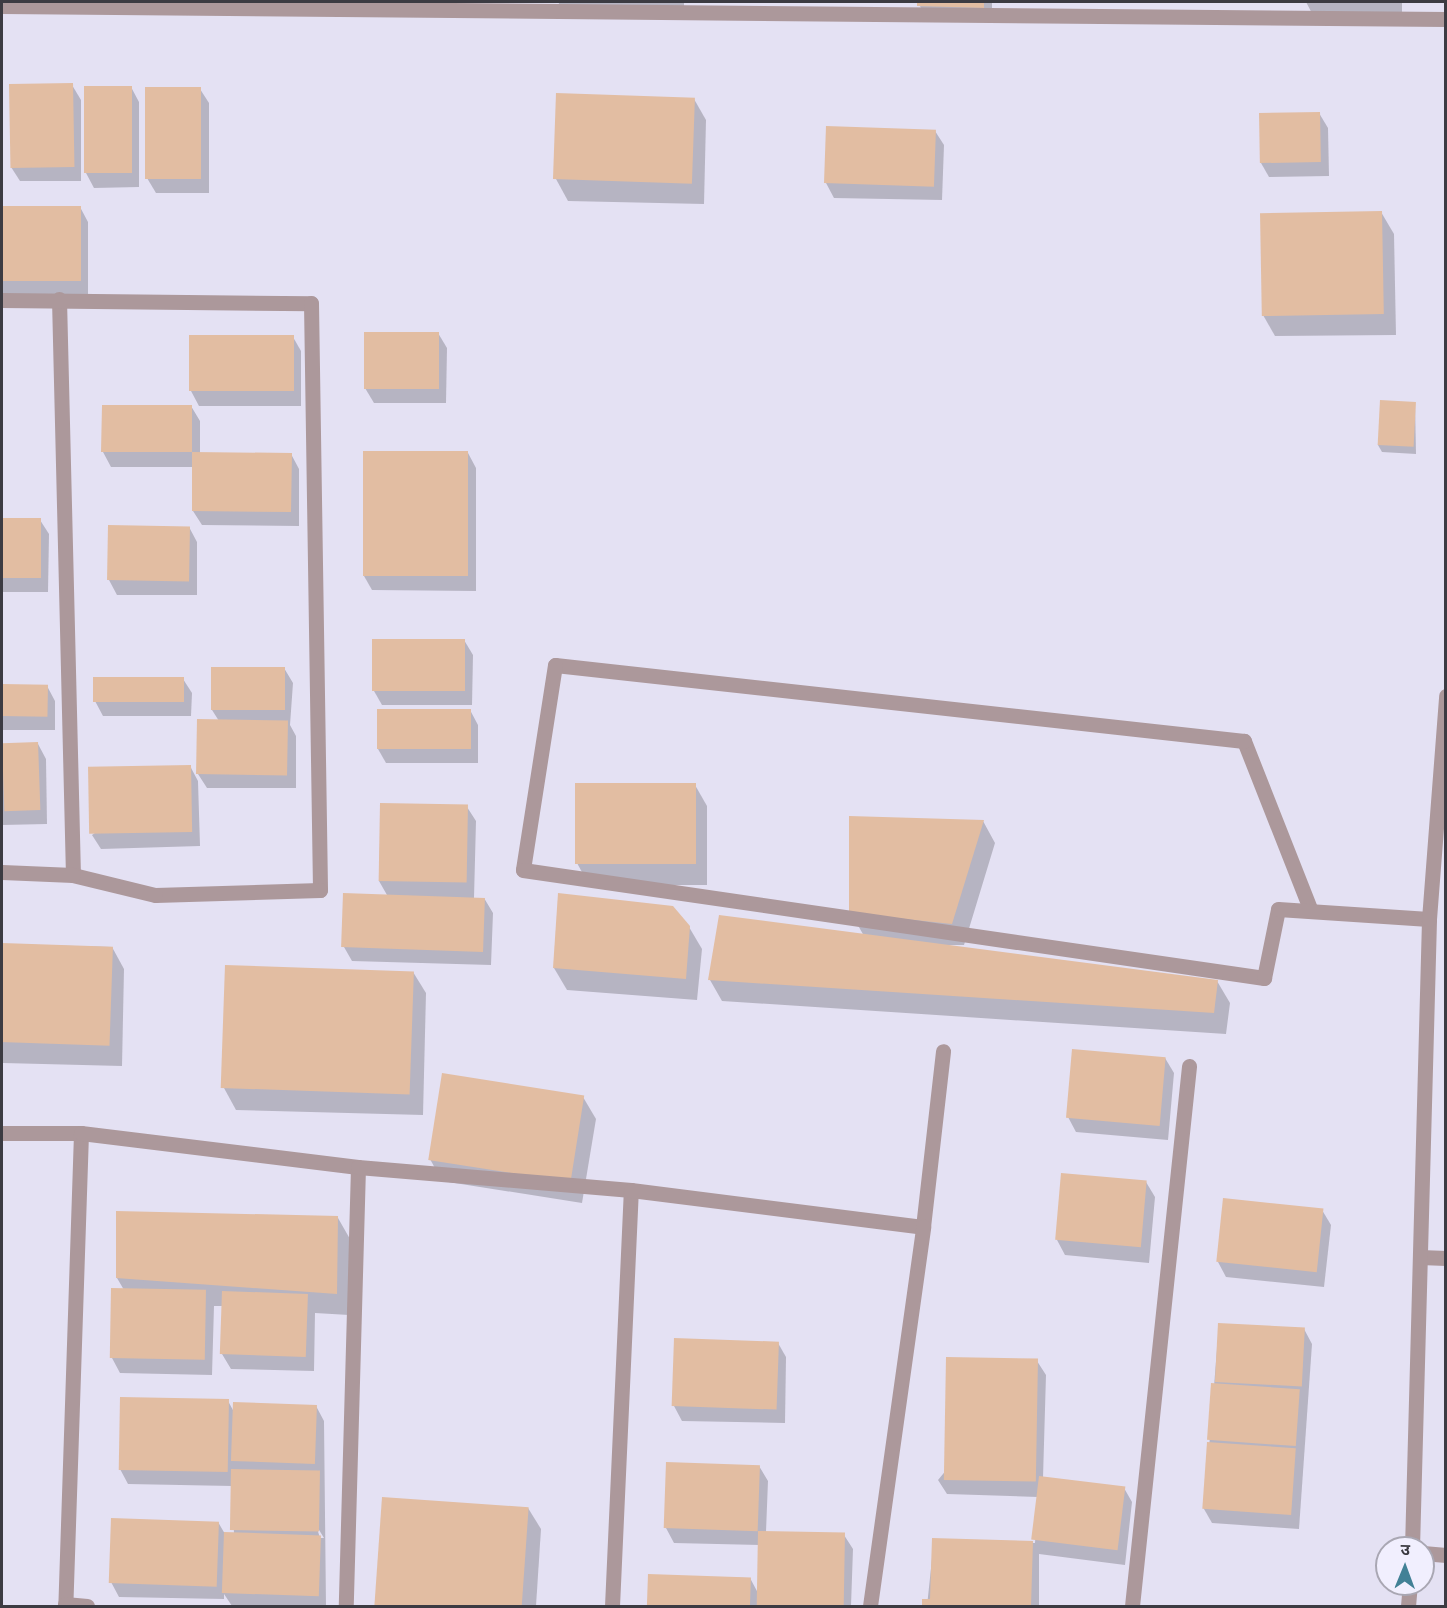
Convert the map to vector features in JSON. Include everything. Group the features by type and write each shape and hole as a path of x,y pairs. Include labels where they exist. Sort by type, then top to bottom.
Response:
{"street":[{"path":"2,6 1248,7 1446,19"},
{"path":"59,299 73,875"},
{"path":"2,300 311,303 320,890 155,895 73,875 2,872"},
{"path":"1311,911 1244,741 555,665 523,870 1264,978 1278,909 1429,919"},
{"path":"1412,1536 1429,919 1446,696"},
{"path":"870,1606 923,1227 944,1051"},
{"path":"1132,1606 1189,1066"},
{"path":"2,1133 81,1133 358,1167 632,1190 923,1227"},
{"path":"81,1133 65,1605 87,1606"},
{"path":"346,1606 358,1167"},
{"path":"612,1606 632,1190"},
{"path":"1420,1257 1446,1258"}],"building":[{"path":"917,2 984,2 984,8 917,6"},
{"path":"73,83 74,167 10,168 9,84"},
{"path":"84,86 132,86 132,173 84,173"},
{"path":"145,87 201,87 201,179 145,179"},
{"path":"556,93 695,98 692,184 553,179"},
{"path":"1320,112 1321,162 1260,163 1259,113"},
{"path":"826,126 936,130 934,187 824,183"},
{"path":"2,206 81,206 81,281 2,281"},
{"path":"1382,211 1384,314 1262,316 1260,213"},
{"path":"364,332 439,332 439,389 364,389"},
{"path":"189,335 294,335 294,391 189,391"},
{"path":"1380,400 1416,402 1414,447 1378,445"},
{"path":"102,405 192,405 192,452 101,452"},
{"path":"363,451 468,451 468,576 363,576"},
{"path":"192,452 292,453 291,512 192,511"},
{"path":"2,518 41,518 41,578 2,578"},
{"path":"108,525 190,526 189,581 107,580"},
{"path":"372,639 465,639 465,691 372,691"},
{"path":"211,667 285,667 285,710 211,710"},
{"path":"93,677 184,677 184,702 93,702"},
{"path":"2,684 48,685 47,717 2,716"},
{"path":"377,709 471,709 471,749 377,749"},
{"path":"197,719 288,721 287,776 196,774"},
{"path":"38,742 40,810 4,811 2,743"},
{"path":"191,765 192,832 89,834 88,767"},
{"path":"575,783 696,783 696,864 575,864"},
{"path":"380,803 468,805 467,883 379,881"},
{"path":"849,816 984,820 952,924 849,913"},
{"path":"343,893 485,898 483,952 341,947"},
{"path":"558,893 673,906 690,926 686,979 553,968"},
{"path":"719,915 1218,980 1214,1013 708,980"},
{"path":"2,943 113,947 109,1046 2,1042"},
{"path":"225,965 414,972 410,1095 221,1088"},
{"path":"1072,1049 1166,1057 1160,1126 1066,1118"},
{"path":"442,1073 584,1096 570,1182 428,1160"},
{"path":"1061,1173 1147,1180 1141,1247 1055,1240"},
{"path":"1223,1198 1323,1209 1317,1272 1216,1262"},
{"path":"116,1211 338,1216 337,1294 116,1278"},
{"path":"111,1288 206,1290 205,1360 110,1358"},
{"path":"222,1291 308,1294 306,1357 220,1354"},
{"path":"1218,1323 1305,1328 1302,1386 1215,1382"},
{"path":"674,1338 779,1342 777,1410 672,1406"},
{"path":"946,1357 1038,1359 1036,1482 944,1480"},
{"path":"1211,1383 1300,1389 1296,1446 1207,1440"},
{"path":"120,1397 229,1399 228,1472 119,1470"},
{"path":"233,1402 317,1405 315,1464 231,1461"},
{"path":"1207,1442 1296,1448 1291,1515 1202,1509"},
{"path":"666,1462 760,1465 758,1531 664,1528"},
{"path":"231,1469 320,1471 319,1532 230,1530"},
{"path":"1039,1476 1125,1487 1118,1550 1031,1540"},
{"path":"382,1497 529,1507 522,1606 374,1606"},
{"path":"111,1518 219,1522 217,1587 109,1583"},
{"path":"758,1531 845,1533 844,1606 757,1606"},
{"path":"224,1532 321,1535 319,1596 222,1593"},
{"path":"932,1538 1033,1541 1031,1606 922,1606 922,1599 930,1599"},
{"path":"648,1574 751,1578 750,1606 647,1606"}]}
